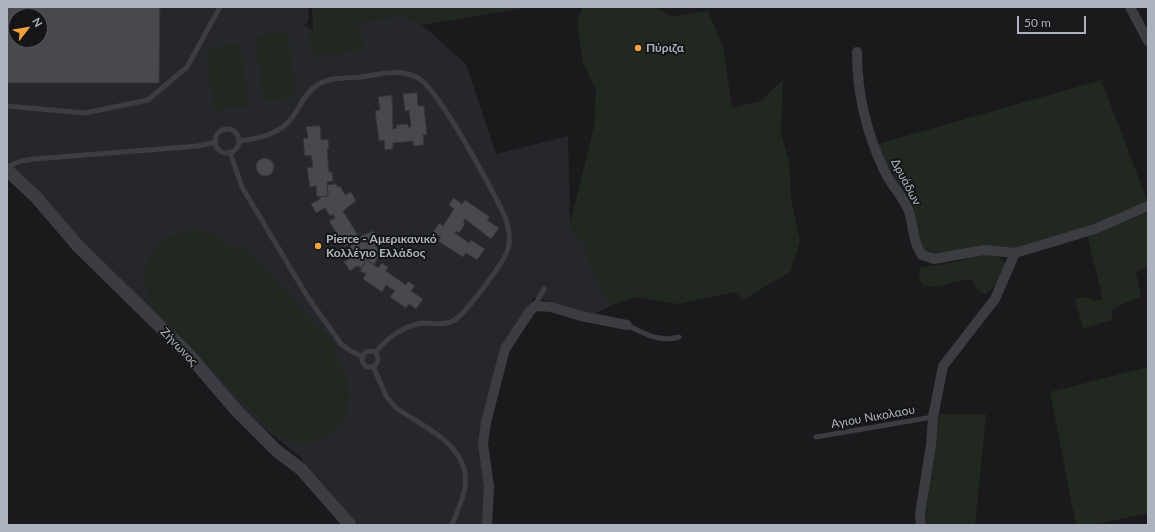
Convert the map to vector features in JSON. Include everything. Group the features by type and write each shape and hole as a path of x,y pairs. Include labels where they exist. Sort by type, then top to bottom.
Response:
{"street":[{"path":"1130,7 1148,41"},
{"name":"Δρυάδων","path":"857,52 859,89 873,143 884,170 908,210 915,240 922,255 934,259 984,250 1015,253"},
{"name":"Ζήνωνος","path":"7,170 36,197 93,262 188,354 236,410 253,425 277,452 301,469 350,525"},
{"path":"921,525 920,514 931,445 933,417 943,366 995,298 1015,253 1095,229 1148,206"},
{"path":"487,525 489,486 483,444 486,422 505,349 530,310 534,306 551,307 581,316 627,325"}],"lane":[{"path":"7,106 85,113 148,100 187,67 220,7"},
{"path":"239,141 260,137 282,128 291,120 312,89 330,80 396,72 410,75 424,81 438,99 503,212 509,231 508,250 469,306 458,317 444,324 422,323 408,327 382,344 375,353"},
{"path":"227,129 237,134 239,141 237,148 230,152 222,151 216,142 220,132 227,129"},
{"path":"7,167 28,160 198,146 216,142"},
{"path":"230,152 242,187 307,296 341,344 349,350 363,356"},
{"path":"534,306 544,289"},
{"path":"627,325 651,337 662,339 679,336"},
{"path":"363,356 367,352 375,353"},
{"path":"373,366 378,361 375,353"},
{"path":"363,356 365,365 373,366"},
{"path":"373,366 389,401 396,408 451,445 465,468 465,488 452,525"},
{"name":"Αγιου Νικολαου","path":"816,437 933,417"}],"shaded area":[{"path":"7,7 309,7 308,21 304,25 313,30 402,15 422,25 466,64 496,154 568,136 570,224 584,245 592,270 611,305 597,313 591,313 579,311 534,297 503,348 481,429 485,491 483,525 358,525 300,457 243,411 105,268 41,194 7,162"},
{"path":"312,7 531,7 422,25 402,15 358,22 363,49 313,58 308,31 313,30"},
{"path":"583,7 657,7 670,17 708,11 723,47 732,108 760,101 783,80 781,133 789,161 791,198 800,241 791,271 743,300 735,292 678,304 636,297 611,305 592,270 584,245 570,224 594,127 596,90 583,63 577,21"},
{"path":"287,32 296,96 264,101 255,36"},
{"path":"239,43 249,106 214,110 206,50"},
{"path":"1101,80 1148,202 1097,224 1014,249 936,256 923,252 909,201 883,158 878,144"},
{"path":"1148,212 1148,267 1136,272 1141,297 1112,310 1112,320 1083,328 1075,299 1088,297 1093,300 1097,300 1103,298 1087,235 1120,224"},
{"path":"198,230 217,236 234,251 241,245 338,347 331,354 340,365 346,377 349,394 348,409 342,422 332,432 320,439 306,442 291,441 275,435 153,306 147,292 145,277 151,256 158,247 176,234"},
{"path":"984,255 996,256 1005,263 999,281 985,294 978,291 972,280 929,286 923,285 919,279 920,267 947,264"},
{"path":"1148,367 1148,513 1092,525 1076,525 1050,392"},
{"path":"939,414 986,414 975,525 926,525 927,504"}],"building":[{"path":"7,7 160,7 159,83 7,83"},
{"path":"417,93 418,106 424,106 427,135 423,135 424,145 413,146 413,141 393,143 393,149 385,150 384,140 379,141 375,111 380,110 378,97 392,95 393,129 397,128 396,125 408,124 408,127 411,127 409,110 405,111 403,94"},
{"path":"320,126 321,140 328,139 329,149 327,149 329,172 332,172 333,181 327,182 328,196 317,197 316,186 310,187 307,168 313,167 311,155 305,156 303,139 308,138 306,127"},
{"path":"265,158 271,161 274,167 271,173 265,176 259,173 256,167 259,161"},
{"path":"336,184 338,187 340,186 345,195 351,192 356,201 343,211 359,237 373,231 379,240 374,243 379,251 377,252 379,256 374,265 367,260 361,268 357,266 350,271 344,262 352,257 347,249 351,246 349,244 345,247 329,221 335,218 333,214 330,216 325,208 316,213 311,204 320,199 320,197 328,196 327,185"},
{"path":"454,198 462,204 465,200 490,217 487,220 499,228 491,239 465,219 463,222 465,224 459,233 456,231 455,233 469,243 471,240 485,249 477,260 466,253 463,257 438,241 441,237 433,232 439,223 443,226 454,209 449,205"},
{"path":"367,260 378,268 382,263 388,267 386,271 406,285 408,281 415,286 411,291 423,299 416,309 409,304 406,308 390,297 395,291 386,285 382,292 363,279 366,274 360,271"}],"place":[{"name":"Πύριζα","path":"638,48"},
{"name":"Pierce - Αμερικανικό Κολλέγιο Ελλάδος","path":"318,246"}]}
